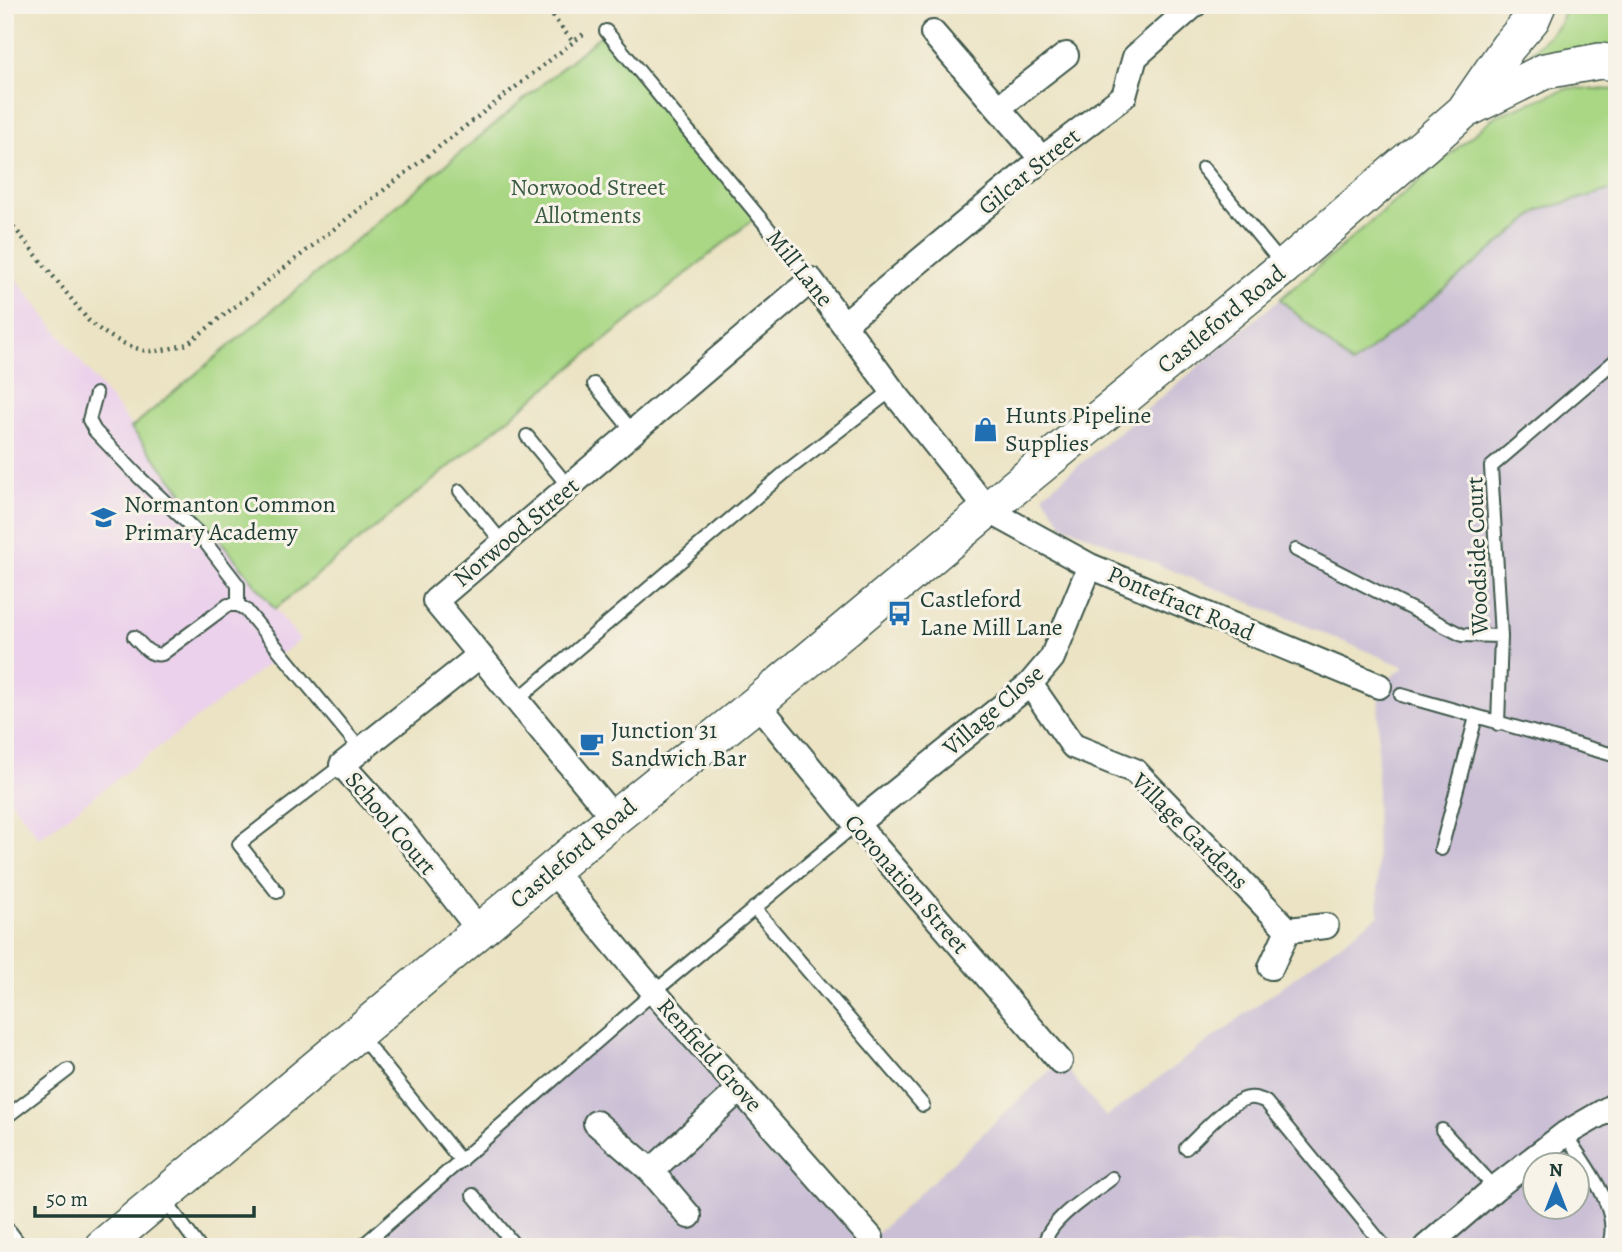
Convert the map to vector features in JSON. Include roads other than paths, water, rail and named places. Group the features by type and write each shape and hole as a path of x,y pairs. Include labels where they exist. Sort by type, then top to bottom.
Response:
{"street":[{"name":"Gilcar Street","path":"844,324 1042,159 1124,96 1135,57 1194,5"},
{"name":"Castleford Road","path":"102,1247 614,818 1284,267 1464,111 1508,47 1532,19 1538,5"},
{"path":"933,33 1042,159"},
{"path":"999,107 1066,55"},
{"name":"Castleford Road","path":"1464,111 1545,71 1600,61 1617,63"},
{"name":"Mill Lane","path":"811,280 892,390 988,510"},
{"name":"Norwood Street","path":"614,818 435,601 811,280"},
{"name":"Pontefract Road","path":"988,510 1090,566 1390,690"},
{"name":"Village Close","path":"856,824 1030,684 1052,658 1090,566"},
{"path":"352,757 479,656"},
{"name":"Village Gardens","path":"1030,684 1073,746 1135,771 1288,930"},
{"name":"Coronation Street","path":"757,703 856,824 1060,1061"},
{"name":"School Court","path":"352,757 402,831 480,931"},
{"name":"Renfield Grove","path":"552,870 654,992 871,1238"},
{"path":"1271,967 1288,930 1326,926"},
{"path":"651,1171 740,1089"},
{"path":"1426,1247 1495,1188 1565,1134 1617,1104"},
{"path":"596,1123 651,1171 689,1216"},
{"path":"5,1235 14,1247"}],"lane":[{"name":"Mill Lane","path":"606,31 811,280"},
{"path":"1203,168 1284,267"},
{"name":"Woodside Court","path":"1498,724 1501,636 1492,467 1617,359"},
{"path":"594,384 633,432"},
{"path":"516,701 788,470 892,390"},
{"path":"96,394 89,420 95,430 140,478 199,534 238,585 238,605"},
{"path":"527,436 569,487"},
{"path":"460,491 503,543"},
{"path":"1296,550 1462,635 1501,636"},
{"path":"134,637 147,651 162,654 228,605 238,605 246,610 352,757"},
{"name":"Pontefract Road","path":"1390,690 1617,757"},
{"path":"1441,849 1476,717"},
{"name":"School Court","path":"277,892 239,844 352,757"},
{"path":"361,1247 654,992 856,824"},
{"path":"754,908 923,1105"},
{"path":"358,1033 461,1161"},
{"path":"5,1118 68,1070"},
{"path":"1186,1148 1234,1104 1246,1098 1266,1102 1385,1247"},
{"path":"1442,1130 1495,1188"},
{"path":"1565,1134 1597,1186 1613,1221 1614,1233 1609,1244 1604,1247"},
{"path":"1044,1247 1045,1235 1057,1221 1112,1178"},
{"path":"473,1195 516,1247"},
{"path":"162,1198 199,1247"}],"place":[{"name":"Hunts Pipeline Supplies","path":"985,429"},
{"name":"Normanton Common Primary Academy","path":"104,518"},
{"name":"Castleford Lane Mill Lane","path":"900,613"},
{"name":"Junction 31 Sandwich Bar","path":"591,744"}],"park label":[{"name":"Norwood Street Allotments","path":"588,201"}]}
